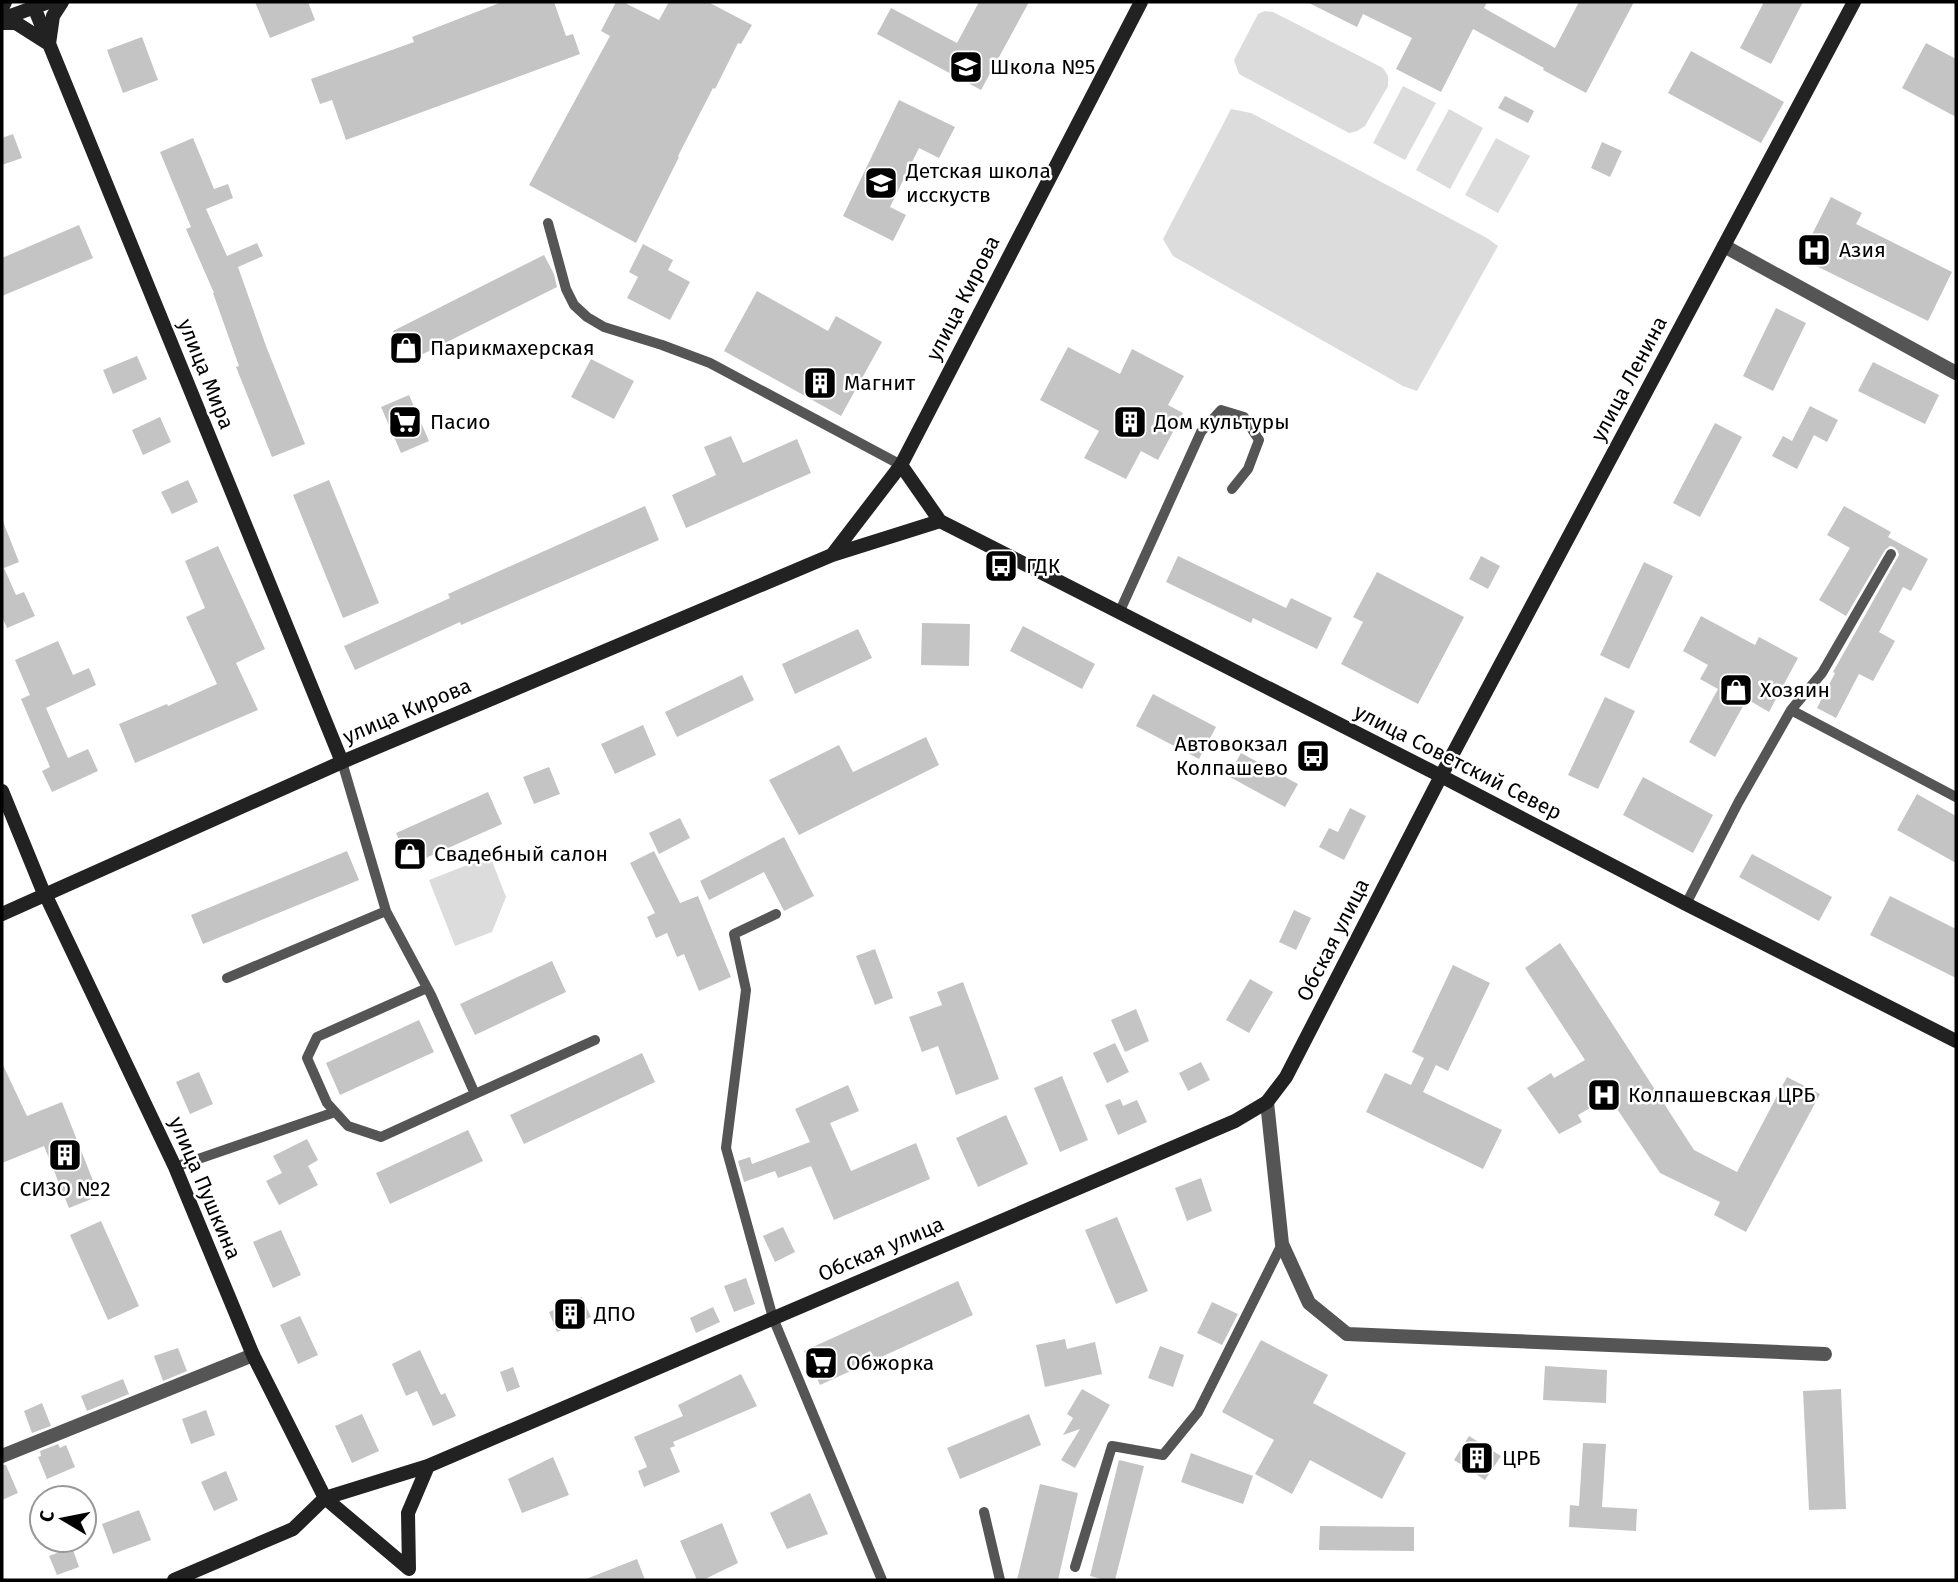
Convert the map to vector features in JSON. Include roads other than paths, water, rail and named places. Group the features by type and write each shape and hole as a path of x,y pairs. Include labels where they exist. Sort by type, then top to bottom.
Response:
{"street":[{"path":"2,8 5,2"},
{"path":"2,21 33,5 49,2"},
{"path":"2,21 16,23 49,44 53,16 62,2"},
{"name":"улица Кирова","path":"832,555 901,465 1141,2"},
{"name":"улица Ленина","path":"1441,776 1854,2"},
{"name":"улица Мира","path":"33,5 341,762"},
{"path":"1724,246 1956,373"},
{"path":"901,465 940,521"},
{"name":"улица Кирова","path":"2,914 341,762 832,555 940,521"},
{"name":"улица Советский Север","path":"940,521 1956,1041"},
{"name":"Обская улица","path":"174,1580 293,1529 325,1498 428,1466 1235,1121 1267,1102 1286,1077 1441,776"},
{"name":"улица Пушкина","path":"2,791 46,896 175,1167 253,1355 325,1498"},
{"path":"1267,1102 1282,1244 1309,1303 1347,1334 1825,1354"},
{"path":"2,1456 253,1355"},
{"path":"412,1575 408,1513 428,1466"},
{"path":"325,1498 412,1575"}],"lane":[{"path":"548,223 566,289 574,305 587,317 604,327 710,363 901,465"},
{"path":"1119,612 1201,432 1221,410 1244,416 1259,440 1248,469 1232,489"},
{"path":"1686,904 1738,803 1791,710 1822,673 1891,554"},
{"path":"1791,710 1956,796"},
{"path":"341,762 386,911 427,988 475,1094"},
{"path":"227,978 386,911"},
{"path":"776,914 734,934 746,990 726,1148 773,1318 882,1580"},
{"path":"427,988 317,1037 307,1058 327,1103 348,1126 381,1137 595,1041"},
{"path":"175,1167 335,1112"},
{"path":"1075,1567 1112,1446 1163,1455 1198,1412 1282,1244"},
{"path":"984,1512 1000,1580"}],"place":[{"name":"Школа №5","path":"966,67"},
{"name":"Детская школа исскуств","path":"881,183"},
{"name":"Азия","path":"1814,250"},
{"name":"Парикмахерская","path":"406,348"},
{"name":"Магнит","path":"820,383"},
{"name":"Пасио","path":"405,422"},
{"name":"Дом культуры","path":"1130,422"},
{"name":"ГДК","path":"1001,566"},
{"name":"Хозяин","path":"1736,690"},
{"name":"Автовокзал Колпашево","path":"1313,756"},
{"name":"Свадебный салон","path":"410,854"},
{"name":"Колпашевская ЦРБ","path":"1604,1095"},
{"name":"СИЗО №2","path":"65,1155"},
{"name":"ДПО","path":"570,1314"},
{"name":"Обжорка","path":"821,1363"},
{"name":"ЦРБ","path":"1477,1458"}]}
